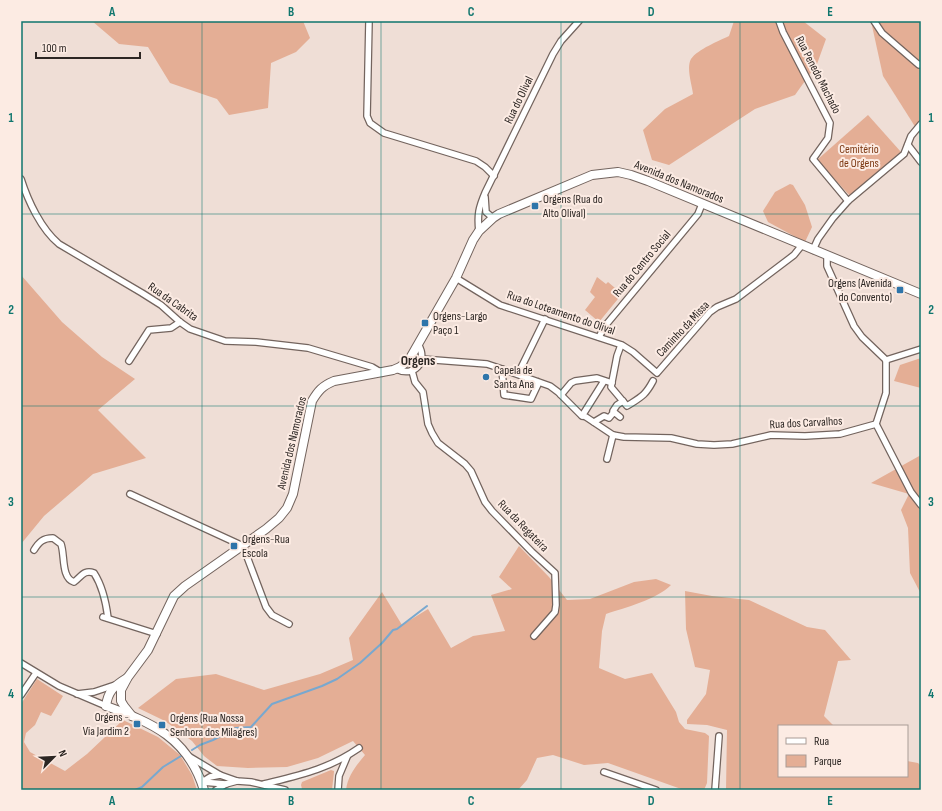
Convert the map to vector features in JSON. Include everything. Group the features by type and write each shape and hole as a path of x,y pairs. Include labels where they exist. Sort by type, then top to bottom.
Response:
{"street":[{"path":"369,21 367,116 370,123 384,133 476,161 485,166 494,176"},
{"name":"Rua do Olival","path":"479,231 479,208 494,176 553,54 561,41 579,21"},
{"name":"Rua Penedo Machado","path":"779,21 783,32 830,123 828,138 813,159 848,201"},
{"path":"874,21 882,33 919,65 921,64"},
{"path":"813,250 818,239 833,218 848,201 904,154 911,136 921,124"},
{"path":"908,145 921,162"},
{"name":"Avenida dos Namorados","path":"128,677 148,650 174,596 185,586 266,529 280,518 287,508 293,494 312,401 319,390 334,382 396,369 409,360 456,278 473,240 479,231 493,218 592,175 618,172 637,177 921,294"},
{"name":"Rua da Cabrita","path":"21,179 29,201 51,237 59,244 161,305 180,322 190,328 225,341 256,342 308,348 372,367 382,373"},
{"name":"Rua do Olival","path":"486,193 486,212 493,218"},
{"name":"Rua do Centro Social","path":"599,337 605,326 698,214 702,204"},
{"name":"Caminho da Missa","path":"657,373 710,312 717,307 736,299 794,255 802,245"},
{"path":"827,256 827,266 854,326 862,337 886,360 886,393 876,424 911,492 921,505"},
{"name":"Rua do Loteamento do Olival","path":"456,278 500,305 621,345 633,352 657,373"},
{"path":"518,374 545,320"},
{"path":"129,361 149,330 165,330 180,322"},
{"path":"396,369 401,371 412,371 420,364 422,359 421,348 418,344"},
{"path":"621,345 617,356 611,387 627,406 642,397 647,392 653,381"},
{"path":"886,360 921,349"},
{"path":"422,359 487,364 550,386 582,416 613,435 607,459"},
{"path":"502,369 504,395 531,399 539,382"},
{"name":"Rua da Regateira","path":"412,371 415,382 422,392 428,424 438,443 465,464 471,471 485,502 492,511 555,573 555,612 534,636"},
{"path":"561,395 572,382 597,378 612,383"},
{"path":"582,416 604,381"},
{"path":"594,422 604,416 609,418 622,399"},
{"path":"614,412 620,417"},
{"name":"Rua dos Carvalhos","path":"613,435 624,437 671,438 697,444 714,445 732,444 771,435 805,436 840,434 876,424"},
{"path":"130,494 243,546 266,606 272,615 289,624"},
{"path":"34,550 44,539 53,538 61,544 65,571 67,578 70,581 74,582 81,577 84,572 89,571 94,573 106,603 106,618 157,634"},
{"path":"21,663 59,686 148,723 164,732 190,757 197,769 204,790"},
{"path":"21,695 36,673"},
{"path":"76,694 94,692 116,685 128,677"},
{"path":"128,677 120,695 121,701 132,716"},
{"path":"106,706 107,697 116,685"},
{"path":"106,706 120,695"},
{"path":"715,790 719,736"},
{"path":"264,784 321,769 347,757 359,748"},
{"path":"190,757 220,775 237,781 264,784 285,790"},
{"path":"338,790 339,776 347,757"},
{"path":"604,772 656,790"},
{"path":"202,782 210,777 220,775"},
{"path":"216,790 226,784 237,781"},
{"path":"202,782 226,784"}],"green space":[{"path":"92,21 303,21 310,38 296,52 271,63 268,108 229,115 217,99 170,83 148,47 119,44"},
{"path":"734,21 803,21 826,39 817,64 795,95 755,109 669,165 652,160 643,130 665,109 693,94 689,72 691,59 703,49 729,36"},
{"path":"871,21 921,21 921,136 883,76"},
{"name":"Cemitério de Orgens","path":"868,115 901,152 851,197 817,160"},
{"path":"790,184 793,185 805,205 812,227 805,242 768,222 763,211 775,192"},
{"path":"21,275 62,322 102,357 135,379 98,410 146,458 93,474 44,516 21,544"},
{"path":"597,277 606,284 608,282 622,294 599,322 585,310 595,297 590,292"},
{"path":"921,358 921,388 894,381 900,365"},
{"path":"921,455 921,594 910,573 908,528 901,510 909,494 871,483"},
{"path":"519,546 549,577 567,600 590,599 634,582 656,579 671,585 658,595 606,614 602,631 599,668 625,679 652,673 676,712 679,722 685,729 705,733 709,736 707,783 704,790 684,790 608,763 584,765 553,755 537,758 527,780 518,790 346,790 351,775 365,755 353,741 318,758 287,767 248,768 217,766 204,756 192,741 165,721 138,708 176,679 216,674 264,690 320,674 353,660 349,638 382,592 402,625 428,609 451,648 473,636 505,631 491,595 512,589 499,577"},
{"path":"685,591 749,600 807,627 825,630 851,660 838,661 824,716 833,725 778,725 778,777 908,777 908,761 918,763 921,766 921,790 726,790 727,730 707,725 687,724 687,720 706,694 710,670 695,667 686,629"},
{"path":"37,679 63,696 51,716 41,712 35,725 26,733 24,742 30,752 65,771 87,754 123,720 158,737 180,755 192,775 197,790 21,790 21,704"},
{"path":"331,770 334,771 332,790 302,789 302,782"}],"waterway":[{"path":"192,750 236,728 251,727 272,704 337,679 360,663 382,643 393,630 397,629 427,606"},
{"path":"135,790 142,787 163,767 181,756"}],"place":[{"name":"Orgens (Rua do Alto Olival)","path":"535,206"},
{"name":"Orgens (Avenida do Convento)","path":"900,290"},
{"name":"Orgens-Largo Paço 1","path":"425,323"},
{"name":"Capela de Santa Ana","path":"486,377"},
{"name":"Orgens-Rua Escola","path":"234,546"},
{"name":"Orgens - Via Jardim 2","path":"137,724"},
{"name":"Orgens (Rua Nossa Senhora dos Milagres)","path":"162,725"}],"district":[{"name":"Orgens","path":"418,360"}]}
